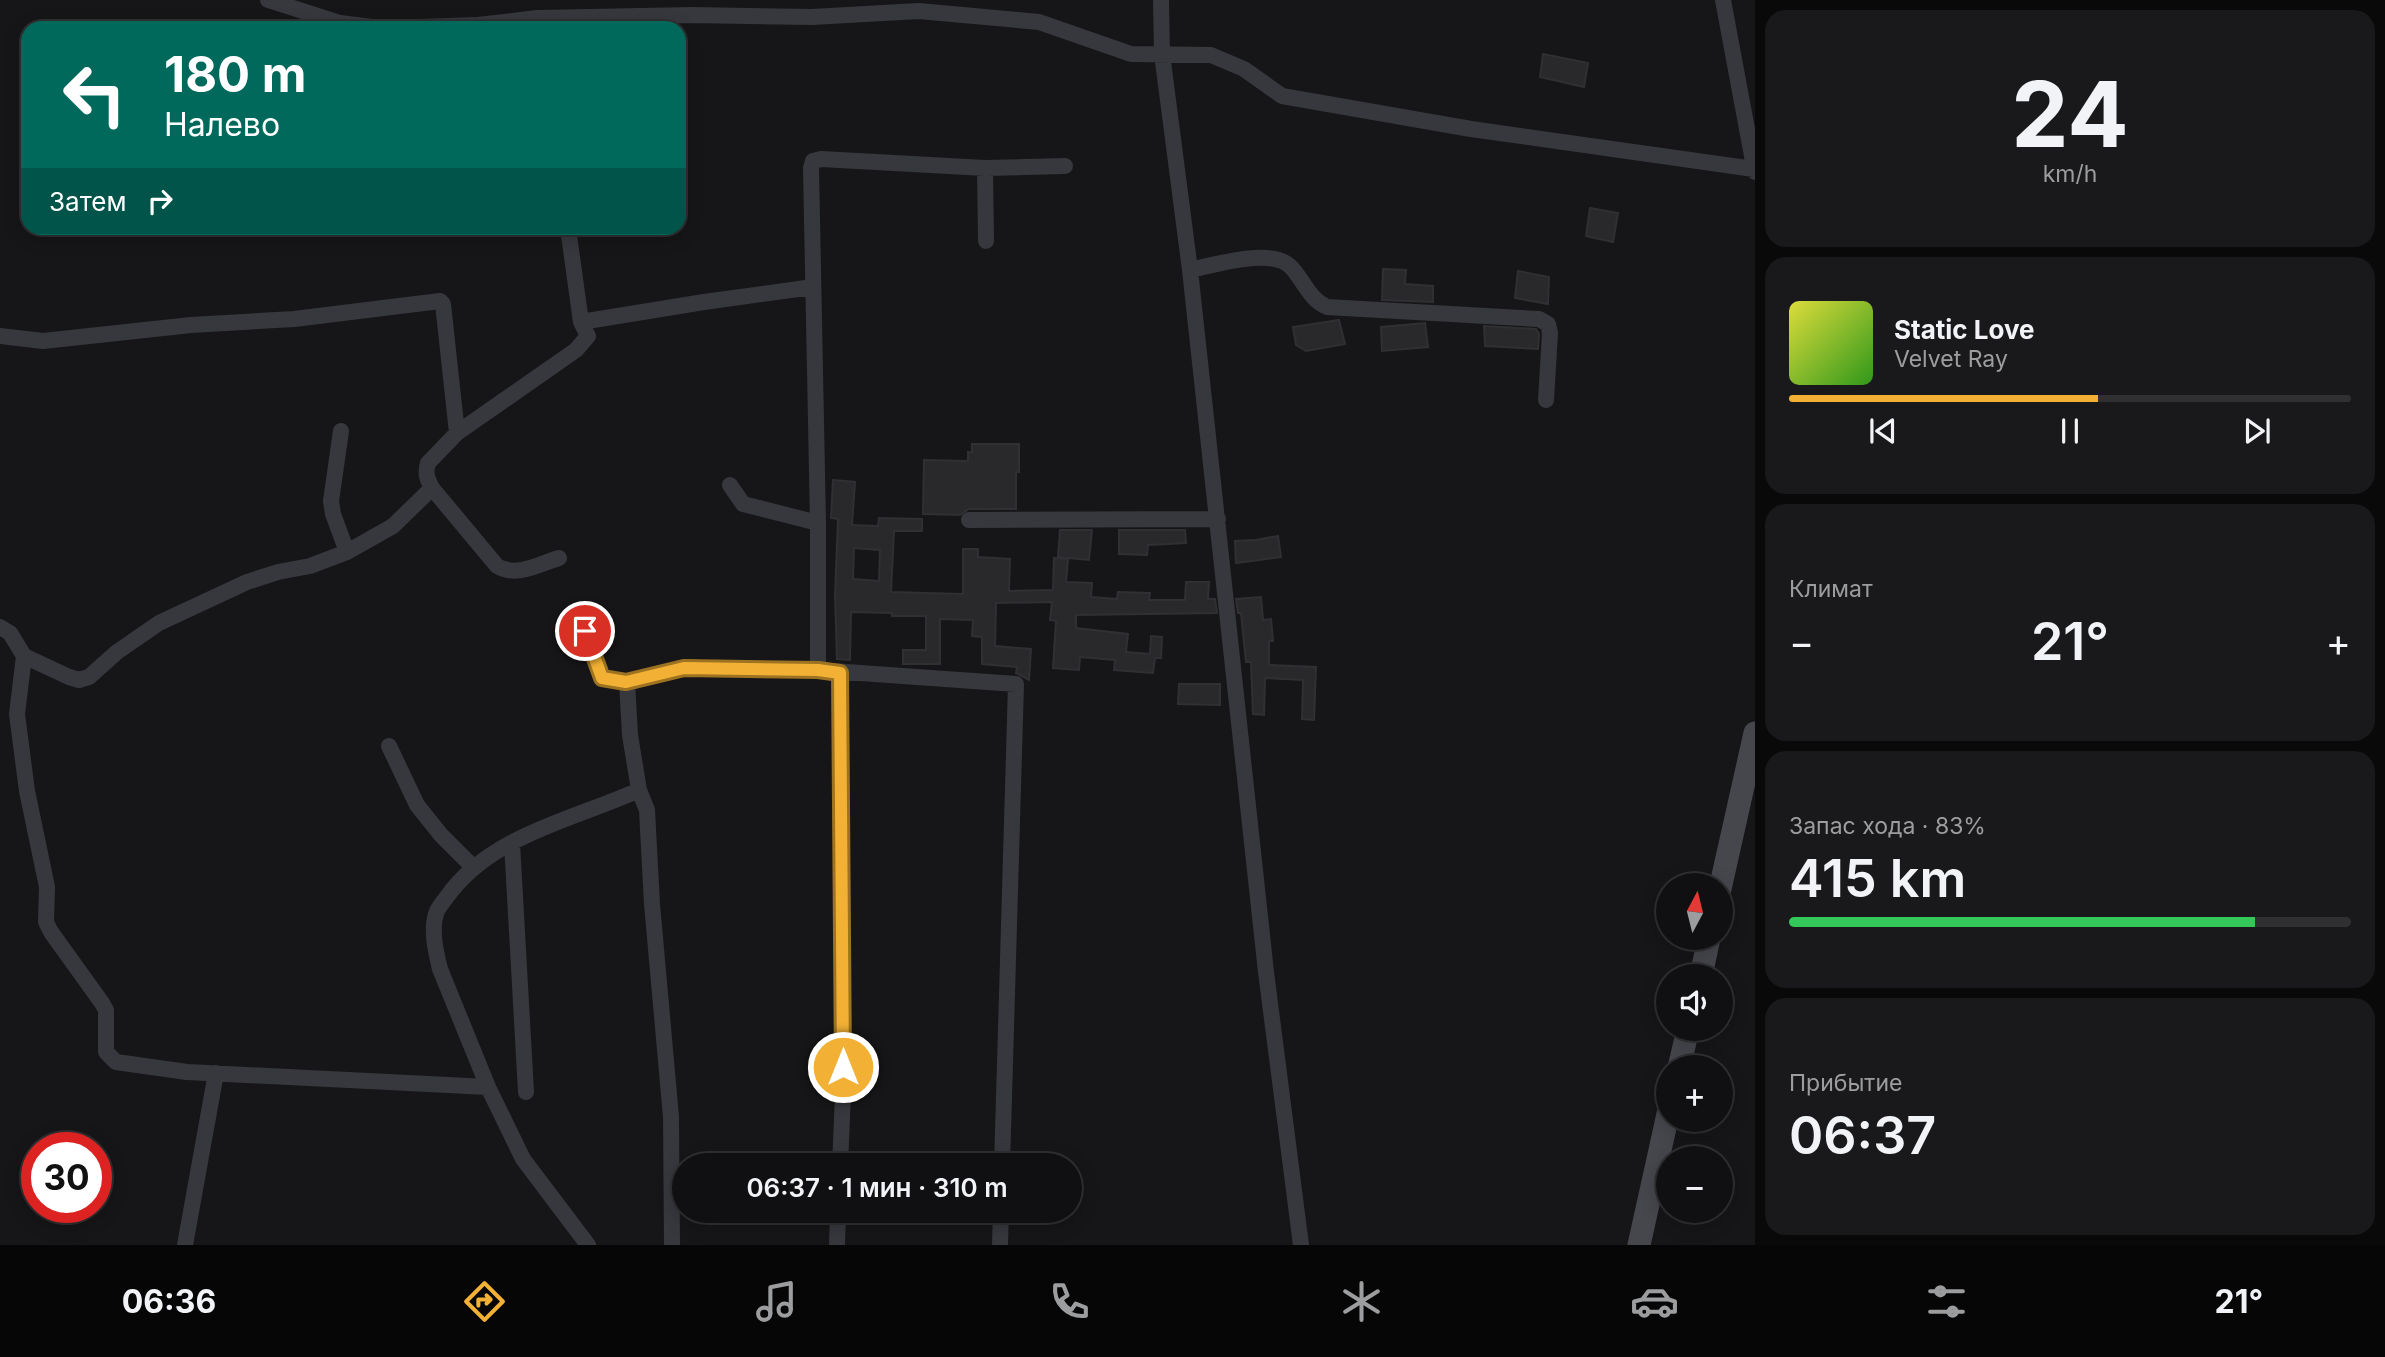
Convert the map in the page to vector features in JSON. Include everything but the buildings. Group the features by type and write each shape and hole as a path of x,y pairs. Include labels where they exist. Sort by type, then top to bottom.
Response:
{"street":[{"path":"268,0 334,21"},
{"path":"944,0 958,14"},
{"path":"1161,0 1162,54 1190,270 1264,951 1301,1245"},
{"path":"576,21 692,15 812,17 919,11 1039,22 1131,54 1211,55 1244,69 1282,96 1340,108 1755,170 1723,0"},
{"path":"818,670 813,161 821,159 985,168 1065,166"},
{"path":"985,168 986,241"},
{"path":"559,558 517,572 505,571 497,566 432,488 427,478 428,463 457,433 576,350 588,337 581,322 569,235"},
{"path":"1190,270 1270,257 1289,264 1315,302 1326,307 1539,319 1548,324 1550,333 1546,400"},
{"path":"581,322 813,287"},
{"path":"0,335 43,341 191,325 294,319 440,301 443,304 457,433"},
{"path":"341,431 331,501 332,514 347,552"},
{"path":"730,485 743,504 818,523"},
{"path":"0,627 10,633 24,656 69,677 79,680 89,677 117,652 159,623 247,582 310,566 347,552 393,526 432,488"},
{"path":"969,520 1218,519"},
{"path":"585,631 602,678 626,682 684,668 818,670 1016,684 1002,1153"},
{"path":"24,656 17,714 27,791 47,887 46,922 106,1010 106,1052 116,1062 187,1072 488,1087"},
{"path":"840,673 844,1094 841,1153"},
{"path":"626,682 630,735 639,790 647,810 652,904 671,1117 672,1245"},
{"path":"1724,873 1755,733"},
{"path":"389,746 417,805 441,835 473,867"},
{"path":"588,1245 523,1159 488,1087 440,969 436,953 436,913 473,867 512,843 565,818 609,804 639,790"},
{"path":"512,843 526,1092"},
{"path":"185,1245 216,1073"},
{"path":"1639,1245 1664,1132"},
{"path":"837,1245 838,1223"},
{"path":"1000,1245 1001,1223"}],"route":[{"path":"585,631 602,678 626,682 684,668 818,670 840,673 843,1067"}]}
